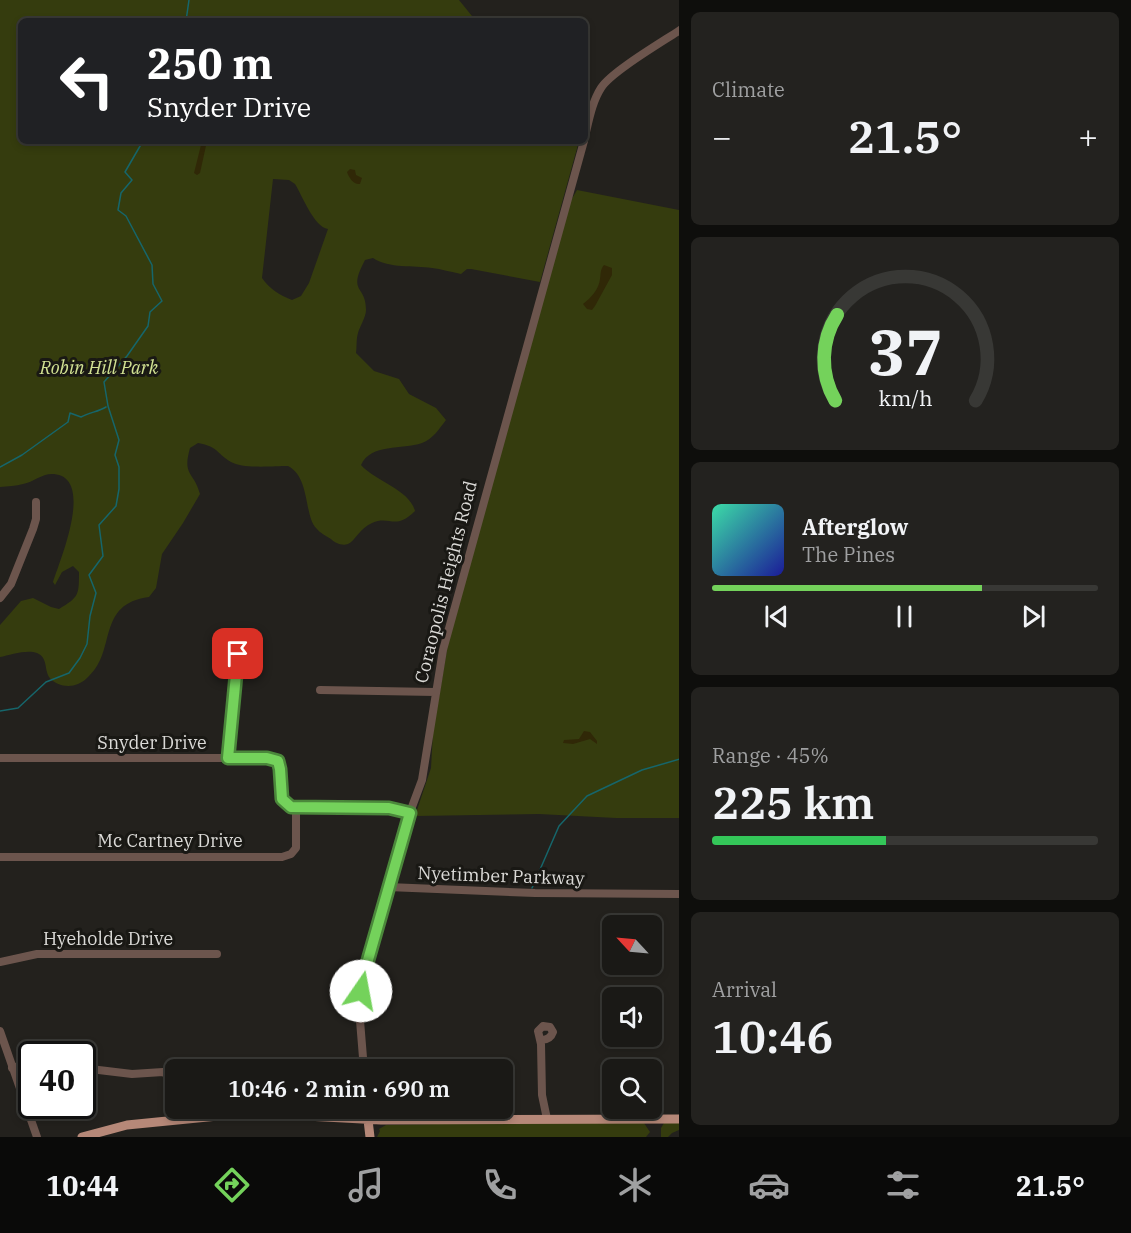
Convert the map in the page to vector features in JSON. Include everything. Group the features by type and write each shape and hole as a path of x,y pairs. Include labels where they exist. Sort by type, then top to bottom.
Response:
{"main road":[{"path":"82,1137 127,1125 259,1113 368,1120 679,1119"},
{"path":"368,1120 370,1137"}],"street":[{"path":"588,125 602,86 615,74 679,31"},
{"name":"Coraopolis Heights Road","path":"363,1059 359,1017 368,960 410,813 422,780 435,692 454,606 583,144"},
{"path":"0,598 11,584 33,529 36,519 36,502"},
{"path":"228,758 238,654"},
{"path":"320,690 435,692"},
{"name":"Snyder Drive","path":"0,758 267,758 278,761 282,799 286,804 296,808"},
{"path":"296,808 389,808 410,813"},
{"name":"Mc Cartney Drive","path":"0,857 282,857 291,854 297,848 296,808"},
{"name":"Nyetimber Parkway","path":"388,887 536,893 613,893 625,890 679,892"},
{"name":"Hyeholde Drive","path":"0,962 37,954 217,954"},
{"path":"0,1031 37,1137"},
{"path":"541,1040 542,1095 547,1119"},
{"path":"12,1068 18,1066"},
{"path":"96,1070 132,1074 163,1072 168,1075 176,1120"}],"green space":[{"name":"Robin Hill Park","path":"0,0 459,0 474,18 18,18 18,144 578,144 540,282 471,269 461,274 432,268 387,264 373,258 365,260 357,284 366,310 357,336 356,353 374,371 399,379 409,394 436,408 446,420 426,441 379,450 366,458 361,465 406,497 415,511 408,517 397,521 372,523 351,542 346,545 339,544 323,534 312,522 300,478 295,471 288,466 258,467 236,464 213,448 198,443 190,448 187,464 200,494 162,554 156,588 149,597 132,601 121,609 114,618 103,654 97,665 83,681 67,686 49,677 44,660 37,653 24,652 0,657 0,625 21,601 33,598 59,609 77,595 79,586 79,572 73,566 62,572 55,585 53,582 72,521 74,504 72,489 66,479 54,474 20,485 0,487","holes":["273,179 289,180 295,184 318,223 328,229 309,283 301,296 292,300 275,291 262,278"]},
{"path":"577,190 679,210 679,818 539,814 415,816 431,768 433,732 448,644 570,202"},
{"path":"679,1122 679,1130 668,1137 661,1137 661,1128 664,1123"},
{"path":"644,1123 650,1132 646,1137 377,1137 379,1129 386,1125"}],"sand":[{"path":"201,144 206,144 200,173 197,175 194,173"},
{"path":"350,169 355,170 356,175 362,178 360,184 350,179 347,172"},
{"path":"604,265 612,268 612,275 595,306 592,310 587,309 583,304 596,290"},
{"path":"584,731 590,732 597,744 590,739 573,744 563,743 564,740 579,739"}],"waterway":[{"path":"186,18 189,0"},
{"path":"0,711 18,708 46,682 69,673 87,644 90,616 96,593 89,575 103,556 99,525 116,506 119,489 119,467 115,455 119,440 108,406 104,382 127,356 148,326 150,312 162,301 153,284 152,265 126,216 118,210 121,193 132,180 125,172 141,144"},
{"path":"0,467 22,455 68,422 70,413 81,417 106,407"},
{"path":"532,888 559,826 587,796 642,770 679,759"}],"route":[{"path":"238,654 228,758 267,758 278,761 282,799 291,807 389,808 410,813 403,831 361,991"}]}
